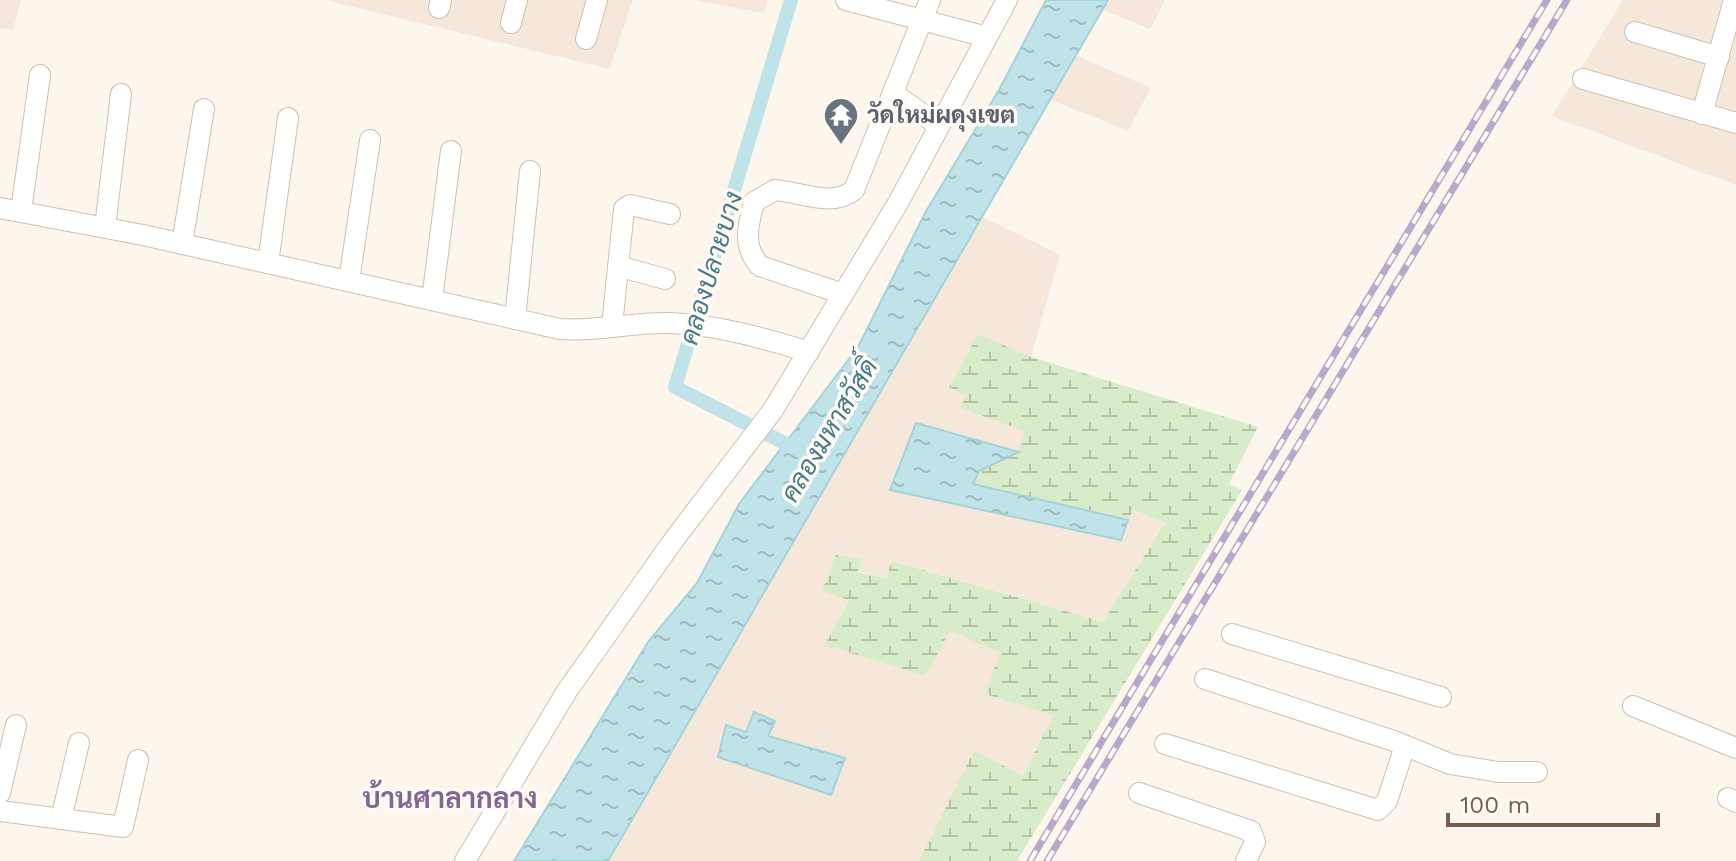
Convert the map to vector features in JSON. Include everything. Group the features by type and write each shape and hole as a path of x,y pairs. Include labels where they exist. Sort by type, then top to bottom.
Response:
{"street":[{"path":"511,23 517,0"},
{"path":"586,39 597,0"},
{"path":"846,0 987,37"},
{"path":"843,294 760,266 748,246 746,230 754,202 775,190 800,192 821,199 846,197 854,190 930,0"},
{"path":"465,861 567,691 773,410 939,126 1007,0"},
{"path":"1702,114 1734,0"},
{"path":"1635,32 1719,57"},
{"path":"21,211 40,75"},
{"path":"1583,79 1736,123"},
{"path":"893,93 939,126"},
{"path":"105,227 121,94"},
{"path":"182,244 204,109"},
{"path":"268,263 288,118"},
{"path":"349,281 370,140"},
{"path":"432,300 451,151"},
{"path":"515,319 530,171"},
{"path":"612,326 626,206 670,214"},
{"path":"0,208 105,227 560,329 594,332 612,326 668,323 713,327 744,332 809,352"},
{"path":"618,266 665,279"},
{"path":"1232,634 1441,697"},
{"path":"1205,679 1450,764 1498,772 1537,772"},
{"path":"1633,706 1736,748"},
{"path":"0,793 16,725"},
{"path":"61,819 79,743"},
{"path":"1165,744 1378,810 1387,801 1405,746"},
{"path":"0,811 123,827 138,760"},
{"path":"1139,793 1251,831 1255,842 1246,861"}],"shaded area":[{"path":"0,0 21,0 13,30 0,28"},
{"path":"325,0 633,0 610,69"},
{"path":"692,0 768,0 764,13"},
{"path":"1108,0 1165,0 1150,29 1103,10"},
{"path":"1623,0 1736,0 1736,185 1552,116"},
{"path":"1077,56 1151,88 1128,131 1051,100"},
{"path":"983,217 1060,255 1031,357 978,334 949,386 966,396 961,408 1026,431 1019,452 916,424 1121,540 1132,510 1165,521 1103,622 893,561 886,579 858,571 822,591 849,599 826,644 925,676 950,631 1000,653 1054,715 1023,776 974,750 919,861 608,861"}],"green space":[{"path":"978,334 1031,357 1258,427 1229,484 1242,490 1017,861 919,861 974,750 1023,776 1053,715 985,694 1000,653 950,631 925,676 825,645 849,600 822,591 836,555 862,559 858,572 886,578 892,561 1103,622 1165,522 1133,510 1128,520 972,484 979,471 1018,452 1025,431 960,408 966,396 949,387"}],"water":[{"name":"คลองมหาสวัสดิ์","path":"1046,0 1108,0 608,861 514,861 648,642 697,583 739,504 858,347 925,213 999,90"},
{"path":"916,423 1019,452 979,471 973,484 1128,520 1121,540 890,490"},
{"path":"754,712 775,721 768,736 845,758 831,795 718,757 726,725 746,732"}],"waterway":[{"name":"คลองปลายบาง","path":"791,0 675,387 800,451"}],"railway":[{"path":"1030,861 1547,0"},
{"path":"1047,861 1567,0"}],"place":[{"name":"วัดใหม่ผดุงเขต","path":"841,146"}],"district":[{"name":"บ้านศาลากลาง","path":"450,798"}]}
